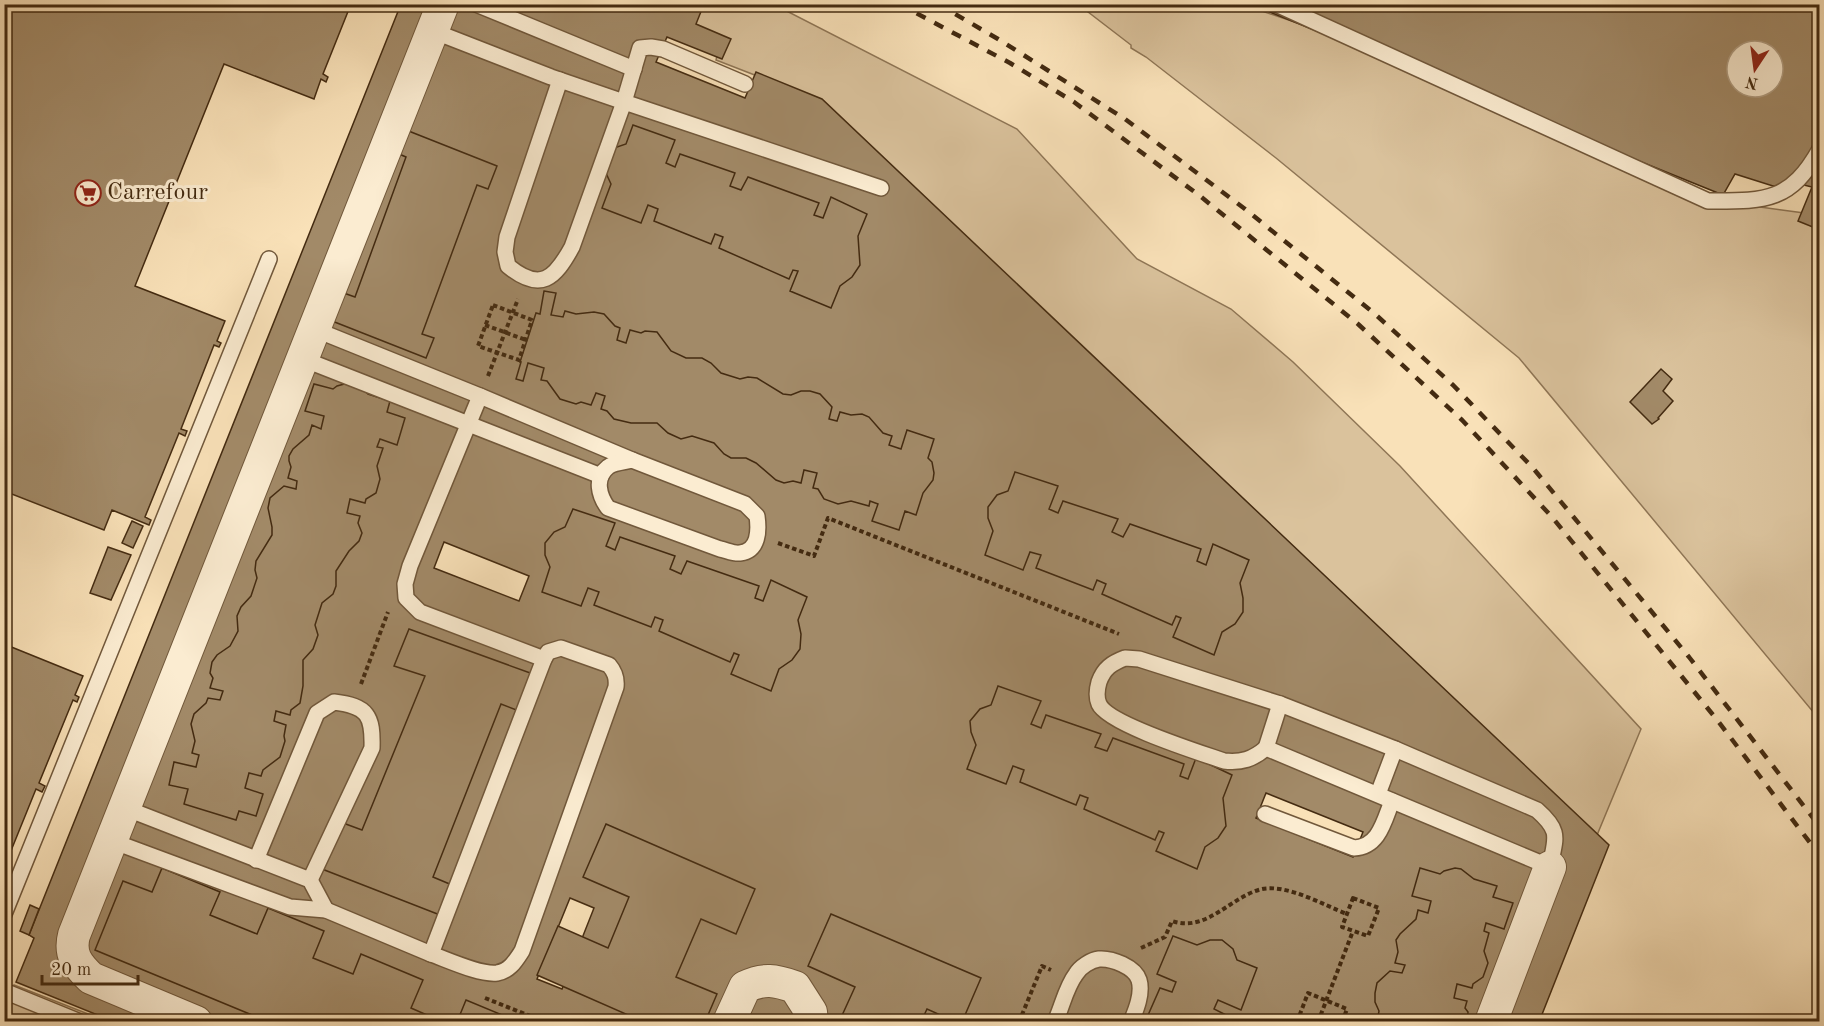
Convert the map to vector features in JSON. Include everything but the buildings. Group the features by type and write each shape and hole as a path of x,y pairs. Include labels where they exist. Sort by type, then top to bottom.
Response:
{"street":[{"path":"196,1022 91,978 79,967 73,956 74,934 438,17"},
{"path":"1491,1022 1550,867"},
{"path":"729,1022 745,987 759,980 779,981 795,987 811,1012 812,1022"}],"lane":[{"path":"476,4 634,69"},
{"path":"1276,4 1708,201 1749,201 1771,197 1785,191 1807,172 1820,149"},
{"path":"438,17 560,80 880,188"},
{"path":"560,80 507,237 505,252 508,266 526,279 540,280 551,277 560,268 572,247 624,102 640,48 651,47 703,65 746,84"},
{"path":"4,914 269,259"},
{"path":"314,329 745,504 756,516 758,536 755,543 748,550 739,554 608,508 600,497 601,476 608,466 632,460"},
{"path":"303,359 601,476"},
{"path":"480,396 405,584 406,598 420,612 544,659"},
{"path":"112,841 290,907 326,910 431,954 485,972 497,973 508,969 522,951 616,687 614,671 609,665 561,648 548,652 431,954"},
{"path":"1266,748 1550,867 1556,831 1550,821 1537,810 1395,749 1280,704 1139,659 1125,658 1111,663 1102,674 1097,690 1100,705 1111,716 1128,725 1224,761 1237,763 1247,760 1266,748 1280,704"},
{"path":"256,860 317,713 334,702 353,704 364,712 373,725 372,748 310,880"},
{"path":"1265,814 1354,848 1371,843 1377,836 1395,749"},
{"path":"125,808 310,880 326,910"},
{"path":"1055,1022 1076,973 1086,964 1099,959 1123,965 1134,972 1139,980 1138,1000 1131,1022"},
{"path":"4,991 80,1022"}],"path":[{"path":"480,396 526,279"},
{"path":"493,305 532,320 519,360 478,346 485,325 493,305"},
{"path":"485,325 526,340"},
{"path":"758,536 814,556 828,518 1120,634 1125,658"},
{"path":"353,704 387,615 405,584"},
{"path":"1137,950 1165,938 1172,921 1182,924 1206,919 1248,894 1263,889 1290,891 1347,914"},
{"path":"1353,898 1379,908 1368,936 1353,931 1342,927 1353,898"},
{"path":"1299,1016 1316,1022 1353,931"},
{"path":"1019,1022 1042,966 1060,973"},
{"path":"1298,1022 1308,993 1347,1009 1342,1022"}],"shaded area":[{"path":"693,5 775,5 1017,129 1137,259 1231,309 1293,362 1400,466 1641,729 1595,840 814,98 716,60 721,39 687,26"},
{"path":"1079,5 1244,5 1439,71 1670,189 1731,203 1819,215 1819,719 1519,358 1276,158 1146,57 1131,48 1131,45"},
{"path":"14,985 106,1021 5,1021 4,1005"}],"railway":[{"path":"899,4 1010,63 1074,102 1200,196 1358,324 1462,420 1552,517 1718,721 1820,856"},
{"path":"938,4 1125,119 1245,209 1375,314 1453,385 1533,468 1689,657 1820,827"}],"place":[{"name":"Carrefour","path":"88,193"}]}
